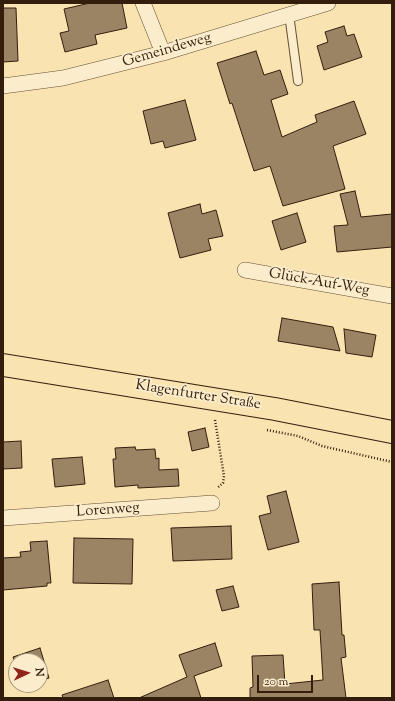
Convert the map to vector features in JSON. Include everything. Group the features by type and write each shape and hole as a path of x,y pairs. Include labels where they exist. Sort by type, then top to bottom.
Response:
{"main road":[{"name":"Klagenfurter Straße","path":"3,365 275,408 392,432"}],"street":[{"path":"143,3 163,53"},
{"name":"Gemeindeweg","path":"3,86 63,78 163,53 328,3"},
{"name":"Glück-Auf-Weg","path":"245,270 392,296"},
{"name":"Lorenweg","path":"3,518 212,503"}],"lane":[{"path":"289,14 298,81"}],"path":[{"path":"212,503 212,492 223,483 224,476 214,420 222,421"},
{"path":"260,429 298,436 322,446 392,462"}],"building":[{"path":"90,3 122,3 127,28 95,35 97,44 65,52 60,33 69,31 64,9"},
{"path":"3,8 16,8 18,61 3,62"},
{"path":"344,26 347,36 354,34 362,57 324,70 317,46 328,42 325,32"},
{"path":"256,51 264,75 280,70 288,94 271,100 282,137 317,122 315,115 354,101 366,134 333,146 345,189 283,206 270,166 254,171 232,103 230,104 217,63"},
{"path":"185,100 196,140 165,148 163,141 151,144 143,111"},
{"path":"355,191 361,217 392,214 392,247 337,252 334,226 348,225 340,194"},
{"path":"200,204 202,214 216,210 223,236 208,239 211,250 180,258 168,213"},
{"path":"297,213 306,242 281,250 272,221"},
{"path":"282,318 333,327 340,351 278,341"},
{"path":"344,329 376,335 372,357 346,353"},
{"path":"205,428 209,447 192,451 188,432"},
{"path":"21,441 22,468 3,469 3,442"},
{"path":"135,447 136,450 155,449 156,459 159,458 159,470 178,469 179,486 138,488 138,485 115,487 113,459 116,459 115,448"},
{"path":"82,457 85,484 55,487 52,459"},
{"path":"286,491 299,542 268,550 259,516 271,513 267,496"},
{"path":"231,526 232,559 173,561 171,528"},
{"path":"74,538 133,539 132,584 73,583"},
{"path":"47,541 51,583 47,583 47,586 3,590 3,558 21,557 20,552 31,551 30,542"},
{"path":"339,582 342,635 344,635 346,657 341,658 346,698 250,698 250,688 253,687 252,656 283,655 285,684 323,680 320,630 314,630 312,584"},
{"path":"233,586 239,607 222,611 216,590"},
{"path":"215,643 222,666 194,676 201,698 139,698 187,677 179,655"},
{"path":"40,648 42,653 25,653"},
{"path":"108,680 114,698 63,698 62,695"}]}
